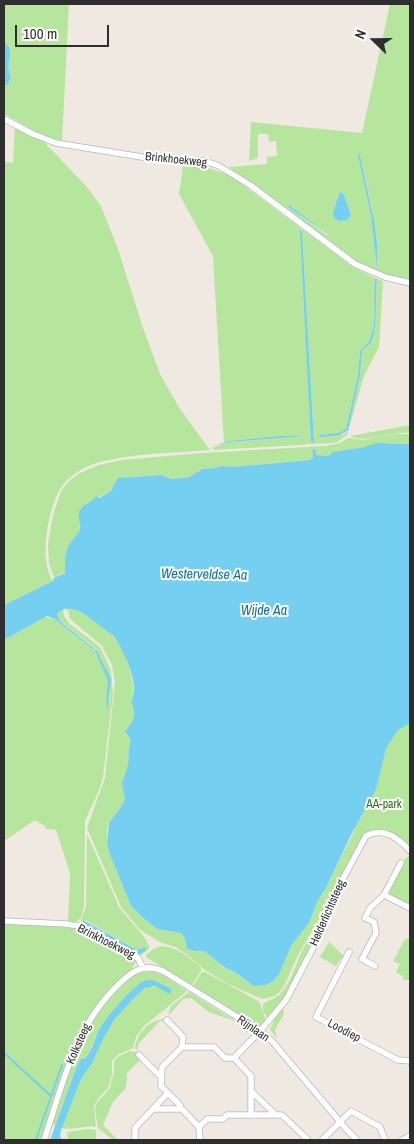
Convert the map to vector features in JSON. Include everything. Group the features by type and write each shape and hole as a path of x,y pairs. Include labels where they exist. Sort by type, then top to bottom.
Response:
{"street":[{"name":"Brinkhoekweg","path":"4,119 56,143 154,159 205,162 218,166 250,185 354,264 385,277 410,283"},
{"name":"Helderlichtsteeg","path":"260,1031 286,1000 323,929 328,906 364,838 373,833 391,834 401,840 410,851"},
{"path":"375,966 362,959 376,933 374,922 366,918 370,908 384,894 401,863"},
{"path":"384,894 410,908"},
{"name":"Brinkhoekweg","path":"4,921 78,926 89,930 138,958 143,968"},
{"name":"Loodiep","path":"349,952 316,1016 399,1060 410,1061"},
{"name":"Rijnlaan","path":"143,968 153,968 163,972 260,1031 278,1048 357,1140"},
{"name":"Kolksteeg","path":"44,1140 72,1057 90,1019 102,1001 122,980 134,970 143,968"},
{"path":"167,1020 182,1036 182,1047 162,1067 161,1086 180,1105 180,1109 199,1127 200,1140"},
{"path":"182,1047 214,1047 225,1058 234,1058 260,1031"},
{"path":"139,1055 162,1076"},
{"path":"234,1058 251,1076 251,1114"},
{"path":"251,1091 275,1114"},
{"path":"135,1140 135,1128 168,1093"},
{"path":"154,1109 180,1109"},
{"path":"323,1140 352,1111 380,1127 386,1140"},
{"path":"199,1127 207,1120 222,1119 227,1114 275,1114 282,1116 308,1140"},
{"path":"402,1140 410,1136"}],"green space":[{"path":"4,4 69,4 62,141 41,135 4,114 4,86 10,82 10,48 4,42"},
{"path":"390,4 410,4 410,280 377,272 355,262 229,167 267,164 267,157 277,156 276,141 269,142 268,134 258,134 258,158 249,161 251,122 362,133","holes":["360,154 372,208 377,244 377,269 371,215","342,192 351,215 348,219 341,221 333,212 339,194","289,205 329,234 327,235 288,207"]},
{"path":"15,126 45,143 86,186 101,206 118,249 160,374 180,409 210,450 114,459 90,465 74,474 59,490 48,525 46,561 53,581 4,605 4,161 13,163"},
{"path":"183,166 208,168 231,176 353,267 375,278 372,332 369,341 360,351 358,376 346,429 342,433 319,435 343,435 348,430 360,376 362,350 370,343 375,329 377,279 383,281 379,347 364,376 347,435 337,442 214,450 212,448 229,442 306,436 280,436 228,441 224,443 213,256 179,194","holes":["302,232 314,442 311,442"]},
{"path":"410,425 410,433 363,439 350,436"},
{"path":"396,434 410,434 410,444 386,443 333,452 328,456 316,455 312,450 313,459 310,460 233,467 222,466 200,470 189,477 171,479 162,475 119,478 111,491 95,499 79,514 80,530 68,546 65,558 65,572 54,578 49,563 48,544 53,515 61,491 70,480 80,473 99,465 122,460 203,453 324,446 340,443 348,438 363,440"},
{"name":"AA-park","path":"68,607 85,615 114,636 126,658 132,677 133,695 131,701 134,716 132,723 126,729 126,734 131,740 128,765 122,783 125,799 109,821 107,831 107,844 110,855 131,906 157,929 181,933 185,938 185,947 195,951 204,951 223,967 238,974 251,985 272,982 279,975 291,946 309,923 318,900 326,888 354,831 384,738 410,717 410,848 397,836 388,832 370,832 298,955 283,988 275,996 262,999 230,985 205,970 175,947 162,943 140,930 121,907 87,828 105,778 115,682 112,665 102,646 69,618 69,613 65,608"},
{"path":"63,608 64,616 70,624 100,647 111,671 113,694 103,777 85,821 84,906 81,918 73,924 68,923 70,873 56,830 46,829 45,826 35,820 4,841 4,640 45,617 55,619 95,651 108,678 109,705 111,679 96,649 58,619 57,614"},
{"path":"87,834 119,907 144,937 149,949 139,957 82,925 81,920 86,906","holes":["85,920 137,950 144,947 138,954 82,921"]},
{"path":"410,855 410,900 408,905 391,896 388,892 405,859"},
{"path":"4,924 77,928 135,959 136,962 100,1000 80,1033 70,1056 42,1140 4,1140"},
{"path":"312,935 317,936 282,1002 268,1019 263,1011 263,1004 278,996 290,980 303,949"},
{"path":"405,939 410,939 410,980 403,980 403,976 396,972 400,964 393,961"},
{"path":"329,942 345,957 343,960 340,959 336,966 320,957"},
{"path":"161,946 183,953 201,968 192,985 146,957 153,949"},
{"path":"151,971 163,975 187,991 144,1026 136,1037 133,1048 119,1054 112,1061 112,1075 108,1088 94,1106 96,1127 61,1128 81,1079 91,1065 106,1032 118,1014 141,991 148,987 157,987 170,993 153,980 144,981 113,1011 99,1029 89,1053 78,1064 55,1126 53,1124 72,1059 93,1017 121,984 136,973"},
{"path":"202,972 258,1001 266,1021 260,1026 256,1025 193,986"},
{"path":"189,992 248,1029 248,1033 232,1020 209,1012 191,998 183,999 168,1016 171,1006"},
{"path":"283,1008 284,1014 275,1030 277,1039 270,1029 273,1020"},
{"path":"165,1019 165,1021 160,1021 139,1043 137,1051 135,1048 136,1042 141,1032 149,1024"},
{"path":"130,1051 135,1052 141,1059 127,1073 126,1088 113,1102 103,1125 118,1140 113,1140 98,1128 95,1109 97,1102 110,1087 114,1071 114,1061 119,1056"},
{"path":"96,1130 96,1140 68,1140 68,1132"}],"water":[{"path":"4,42 10,48 9,72 11,78 8,84 4,86"},
{"path":"358,154 360,155 374,220 377,244 377,269 371,215"},
{"path":"342,192 351,215 347,220 339,221 334,218 333,212 339,194"},
{"path":"289,205 328,234 329,235 288,207"},
{"path":"300,230 302,232 314,442 311,442"},
{"path":"375,278 377,279 375,329 370,343 362,350 360,376 348,430 340,435 320,437 319,435 339,433 346,429 358,376 360,351 369,341 372,332"},
{"path":"280,436 306,436 229,442 213,447 228,441"},
{"name":"Wijde Aa","path":"377,443 410,444 410,723 398,730 386,748 376,789 351,835 326,888 318,900 309,923 291,946 279,975 272,982 265,985 253,986 204,951 186,948 185,938 181,933 157,929 142,917 131,906 110,855 107,844 109,822 125,799 122,783 128,765 131,740 125,731 134,717 131,701 134,695 133,678 116,639 77,611 63,609 57,614 60,621 97,651 111,679 108,706 106,705 108,680 95,651 55,619 47,616 4,640 4,605 53,581 54,578 65,573 65,558 68,546 80,530 80,511 96,496 99,498 111,491 118,478 161,475 171,479 189,477 202,469 310,460 313,458 312,450 315,449 316,455 328,456 333,452"},
{"path":"83,920 137,950 145,947 146,950 138,954 83,923"},
{"path":"153,980 171,989 170,994 155,986 145,988 114,1020 91,1065 81,1079 61,1130 60,1136 62,1140 50,1140 77,1066 89,1052 100,1028 131,991 143,981"}],"waterway":[{"path":"4,1053 51,1096"},
{"path":"36,1140 62,1065"}],"water label":[{"name":"Westerveldse Aa","path":"204,575"}]}
